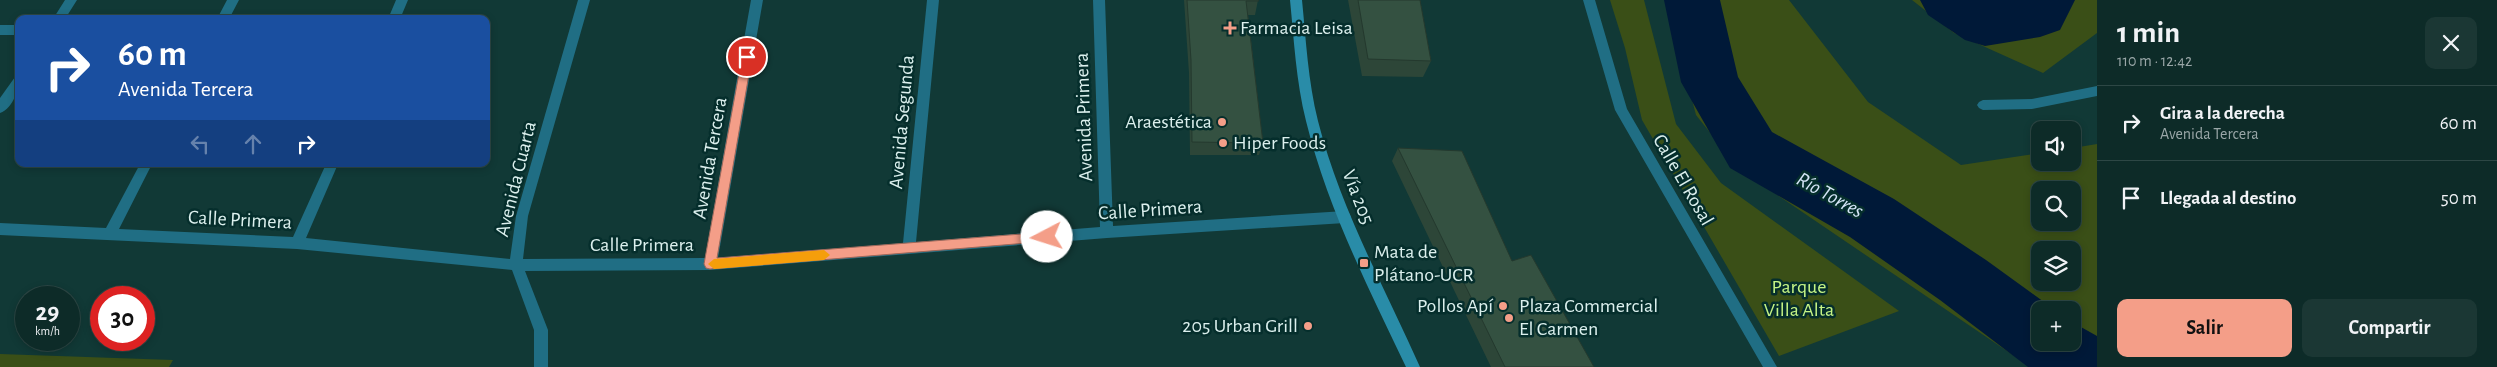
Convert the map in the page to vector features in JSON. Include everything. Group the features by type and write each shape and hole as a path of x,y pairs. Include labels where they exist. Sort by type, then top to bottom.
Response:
{"main road":[{"name":"Vía 205","path":"1296,0 1305,76 1315,134 1345,216 1413,367"}],"street":[{"path":"62,15 71,0"},
{"path":"225,15 233,0"},
{"path":"396,15 402,0"},
{"name":"Avenida Cuarta","path":"541,367 541,330 516,265 522,216 584,0"},
{"name":"Avenida Tercera","path":"710,264 757,0"},
{"name":"Avenida Segunda","path":"909,248 933,0"},
{"name":"Avenida Primera","path":"1099,0 1107,232"},
{"name":"Calle El Rosal","path":"1589,0 1621,110 1770,367"},
{"path":"0,30 15,30"},
{"path":"0,108 15,86"},
{"path":"1983,105 2032,104 2097,91"},
{"path":"110,233 144,167"},
{"path":"297,244 331,167"},
{"name":"Calle Primera","path":"0,229 110,233 297,244 516,265 710,264 1107,232 1345,216"}],"green space":[{"name":"Parque Villa Alta","path":"1610,0 1644,0 1676,124 1721,183 1899,311 1779,356 1642,120 1625,48"},
{"path":"1666,0 1789,0 1868,102 1961,165 2031,154 2031,171 2081,171 2081,147 2097,144 2097,367 2029,366 1739,169 1696,115"},
{"path":"1912,0 1962,0 1966,2 1989,3 1993,0 2097,0 2097,33 2043,73 1954,33"},
{"path":"0,354 173,360 169,367 0,367"}],"building":[{"path":"1187,0 1259,1 1246,1 1263,143 1192,142 1191,60"},
{"path":"1358,0 1420,0 1431,61 1368,59"},
{"path":"1398,148 1462,151 1512,261 1531,255 1594,367 1505,367"}],"waterway":[{"name":"Río Torres","path":"1692,0 1710,82 1751,150 1872,218 1963,280 2031,331"},
{"name":"Río Torres","path":"1948,0 1985,24 2040,15 2047,0"},
{"name":"Río Torres","path":"2062,351 2090,367"}],"slow traffic":[{"path":"714,264 824,255"}],"place":[{"name":"Farmacia Leisa","path":"1230,28"},
{"name":"Araestética","path":"1222,122"},
{"name":"Hiper Foods","path":"1223,143"},
{"name":"Mata de Plátano-UCR","path":"1364,263"},
{"name":"Pollos Apí","path":"1503,306"},
{"name":"Plaza Commercial El Carmen","path":"1509,318"},
{"name":"205 Urban Grill","path":"1308,326"}],"route":[{"path":"747,57 710,264 1047,237"}]}
